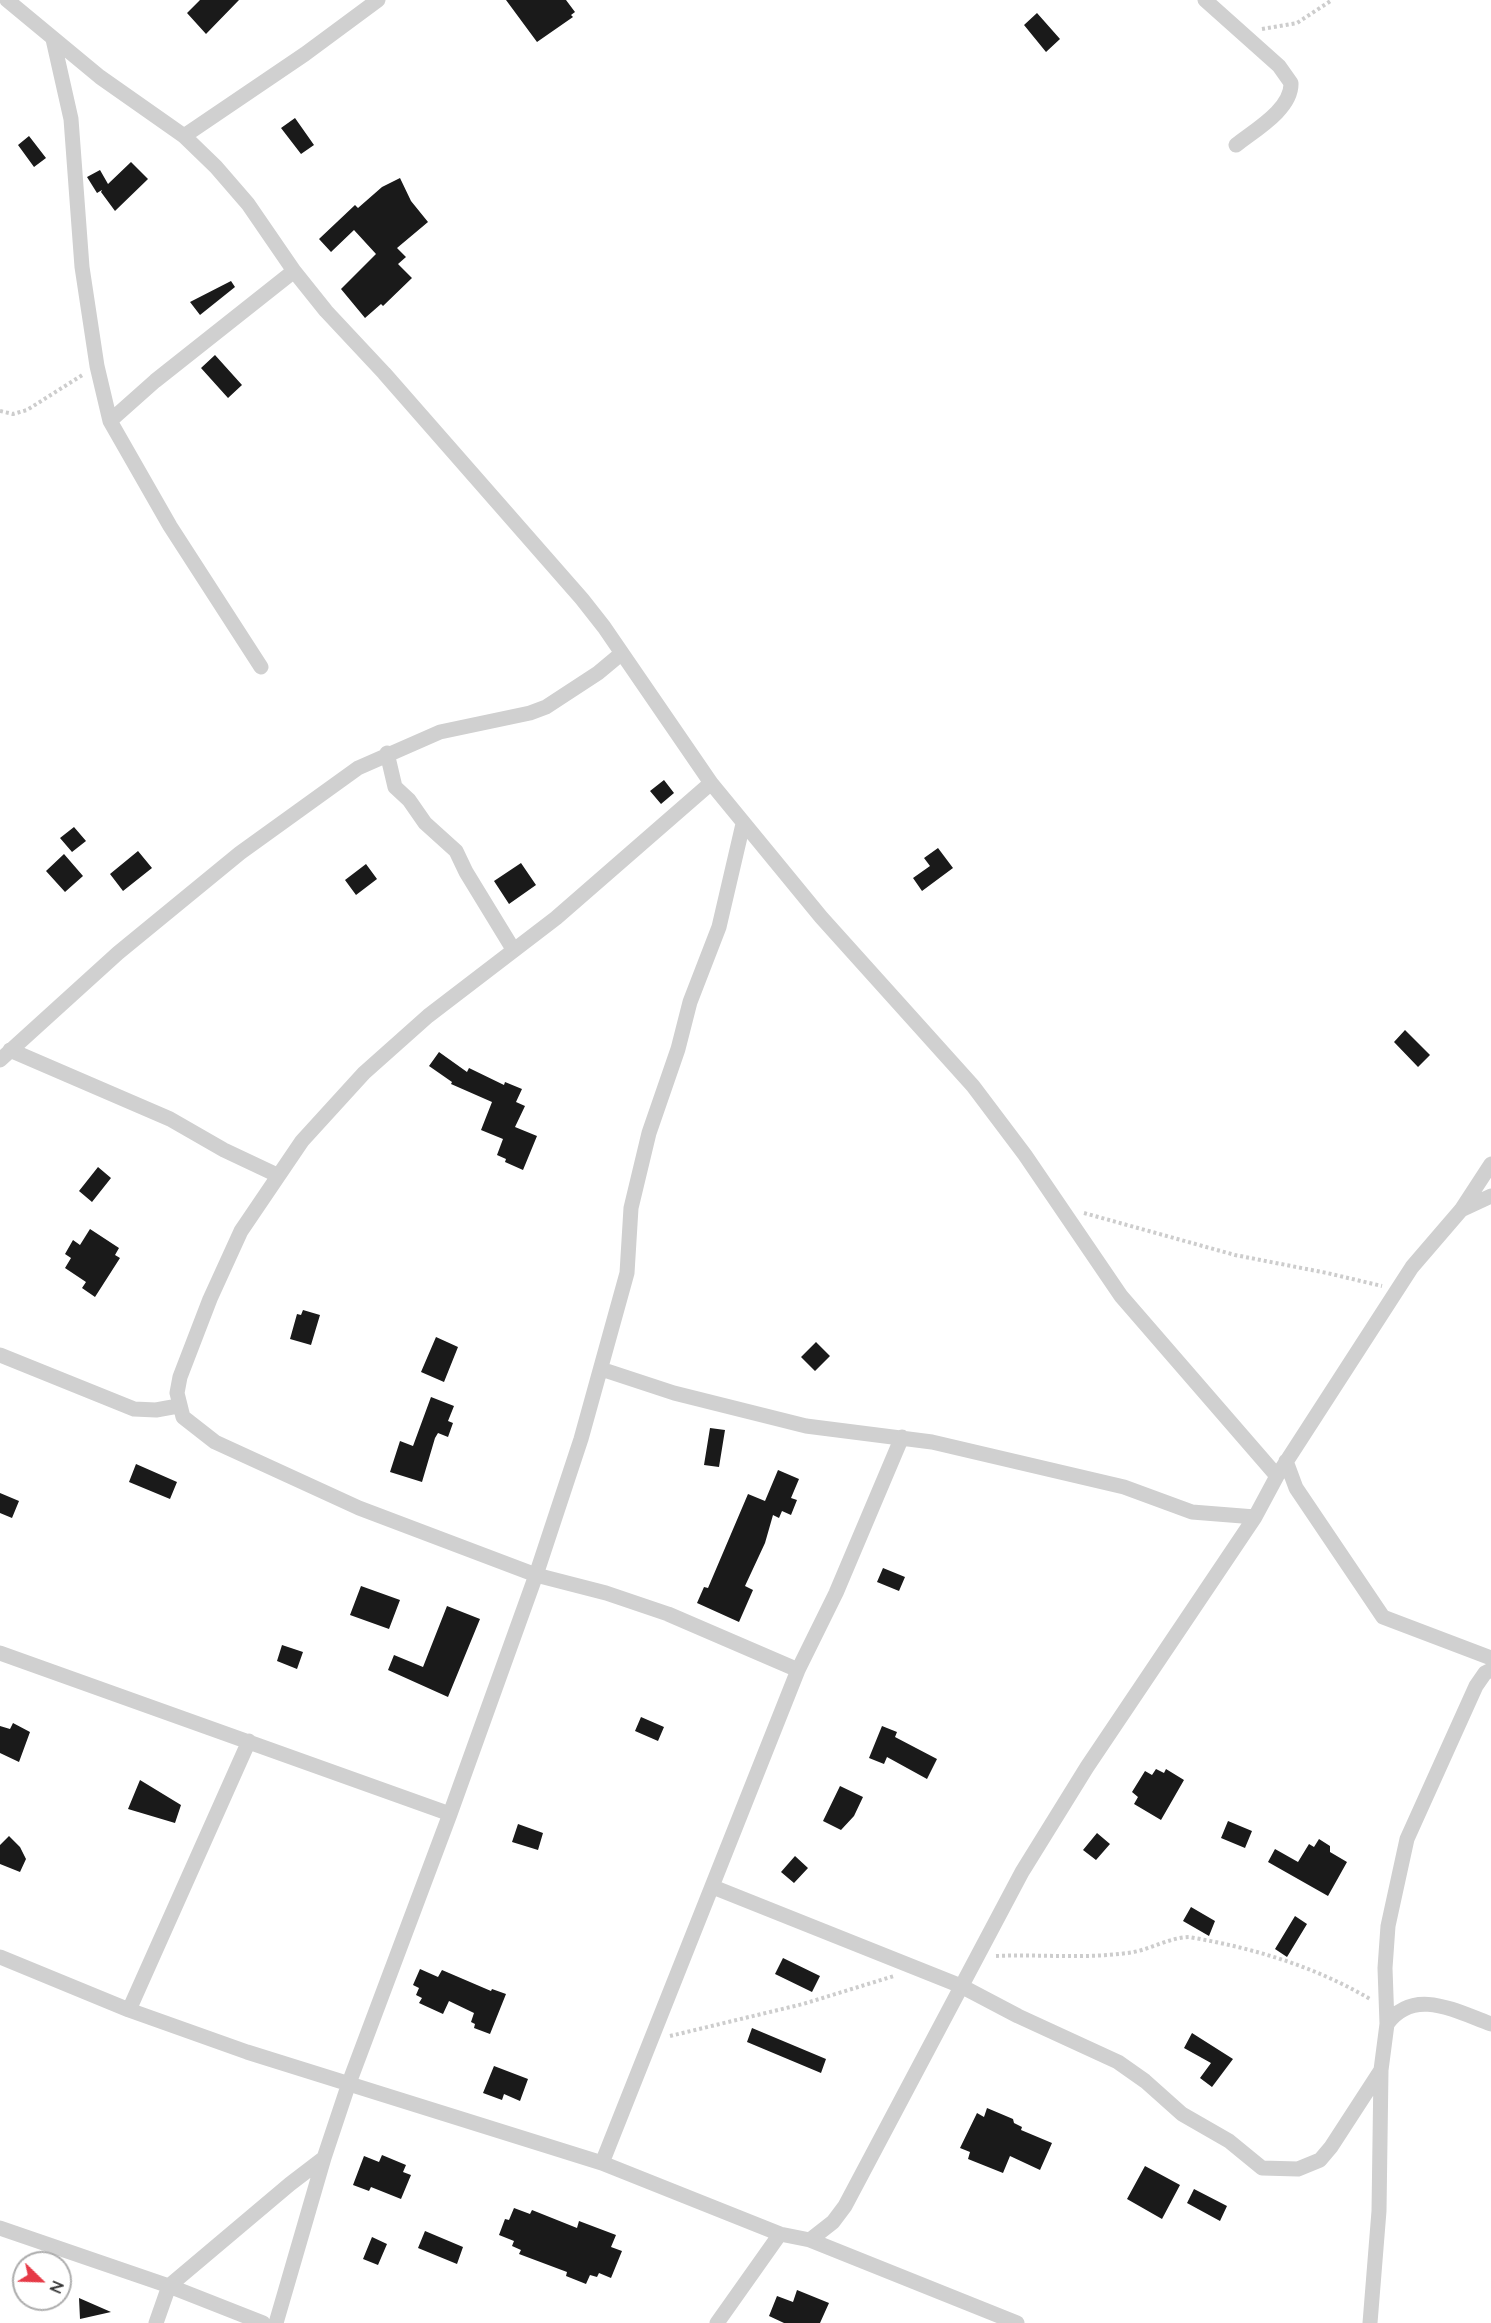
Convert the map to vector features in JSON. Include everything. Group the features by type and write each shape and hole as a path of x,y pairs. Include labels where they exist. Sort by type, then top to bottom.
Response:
{"street":[{"path":"7,0 100,77 184,136 249,204 294,271 326,311 384,373 582,599 622,652 711,783 743,824 821,917 973,1086 1025,1155 1121,1296 1277,1476"},
{"path":"184,136 378,0"},
{"path":"1205,0 1287,74 1292,87 1279,109 1236,145"},
{"path":"53,39 75,149 82,267 97,366 110,421 170,526 261,667"},
{"path":"110,421 155,381 294,271"},
{"path":"277,1175 224,1150 170,1119 5,1055 118,953 240,854 358,768 387,753 440,732 530,713 546,707 589,680 622,652"},
{"path":"387,753 395,787 409,800 425,823 456,851 466,872 513,949"},
{"path":"711,783 556,918 428,1016 364,1073 302,1141 241,1231 210,1299 180,1377 178,1406 183,1417 193,1427 215,1442 359,1508 536,1575 639,1603 798,1670"},
{"path":"276,2323 324,2158 349,2083 450,1814 536,1575 581,1439 627,1273 631,1208 648,1133 678,1049 690,1002 719,927 743,824"},
{"path":"810,2240 833,2222 845,2206 1022,1872 1087,1767 1255,1517 1277,1476 1412,1267 1461,1210 1491,1164"},
{"path":"1461,1210 1491,1196"},
{"path":"0,1355 134,1409 156,1410 178,1406"},
{"path":"601,1369 674,1393 806,1426 902,1437 961,1448 1124,1487 1192,1512 1255,1517"},
{"path":"602,2163 798,1670 836,1593 902,1437"},
{"path":"1287,1461 1296,1488 1383,1617 1491,1658"},
{"path":"0,1653 450,1814"},
{"path":"1370,2323 1379,2211 1381,2070 1387,2016 1388,1926 1407,1839 1476,1686 1485,1673 1491,1670"},
{"path":"129,2010 249,1741"},
{"path":"713,1887 961,1986 1128,2067 1182,2114 1229,2141 1254,2164 1267,2169 1298,2169 1320,2160 1331,2147 1381,2070"},
{"path":"0,1957 129,2010 247,2052 602,2163 780,2234 810,2240 1017,2323"},
{"path":"1387,2016 1403,2007 1417,2003 1435,2006 1491,2024"},
{"path":"156,2323 169,2286 324,2158"},
{"path":"0,2228 169,2286 262,2323"},
{"path":"717,2323 780,2234"}],"path":[{"path":"1241,33 1298,23 1332,0"},
{"path":"0,411 13,414 27,410 97,366"},
{"path":"1059,1207 1127,1223 1235,1256 1327,1273 1397,1290"},
{"path":"976,1957 1109,1956 1144,1951 1174,1939 1189,1938 1266,1954 1309,1968 1349,1986 1387,2016"},
{"path":"652,2041 803,2004 918,1969"}],"building":[{"path":"200,0 239,0 206,34 187,13"},
{"path":"506,0 566,0 575,12 571,15 573,17 537,42"},
{"path":"1037,13 1060,39 1046,52 1024,25"},
{"path":"295,118 314,145 301,154 281,128"},
{"path":"29,136 46,158 34,167 18,145"},
{"path":"131,162 148,179 115,211 101,192 102,190 97,193 87,177 100,170 108,184"},
{"path":"400,178 411,201 428,222 397,248 406,257 398,264 412,278 383,306 381,304 365,318 341,289 376,254 354,230 331,252 319,239 355,205 358,208 382,187"},
{"path":"231,281 235,287 200,315 190,302"},
{"path":"215,355 242,385 228,398 201,368"},
{"path":"664,780 674,793 661,804 650,791"},
{"path":"74,827 86,841 72,852 60,838"},
{"path":"938,848 953,868 922,891 913,878 930,866 924,858"},
{"path":"138,851 152,868 123,891 110,874"},
{"path":"64,854 83,876 65,892 46,871"},
{"path":"521,863 536,885 509,904 494,881"},
{"path":"366,864 377,879 356,895 345,880"},
{"path":"1405,1030 1430,1055 1418,1067 1394,1042"},
{"path":"439,1052 467,1072 469,1068 504,1085 505,1082 522,1089 516,1102 525,1106 515,1127 537,1136 523,1170 505,1162 506,1159 497,1155 503,1139 481,1130 492,1102 451,1084 452,1082 429,1066"},
{"path":"98,1167 111,1178 92,1202 79,1191"},
{"path":"90,1229 119,1248 115,1255 120,1258 95,1297 82,1288 86,1282 65,1268 71,1258 65,1254 73,1240 80,1245"},
{"path":"303,1310 320,1315 311,1345 290,1339 297,1314 301,1315"},
{"path":"436,1337 458,1347 444,1382 421,1372"},
{"path":"816,1342 830,1356 815,1371 801,1357"},
{"path":"431,1397 454,1406 448,1421 453,1423 448,1437 438,1433 435,1438 422,1482 390,1472 400,1441 413,1446"},
{"path":"710,1428 725,1430 719,1467 704,1465"},
{"path":"136,1464 177,1482 170,1499 129,1482"},
{"path":"778,1470 799,1479 791,1498 797,1500 791,1515 782,1511 779,1518 773,1515 765,1543 745,1586 753,1590 739,1622 697,1603 704,1587 708,1588 748,1494 765,1501"},
{"path":"0,1493 19,1501 12,1518 0,1513"},
{"path":"883,1568 905,1577 899,1591 877,1582"},
{"path":"361,1586 400,1600 389,1629 350,1615"},
{"path":"447,1606 480,1619 448,1697 388,1670 394,1655 423,1667"},
{"path":"282,1645 303,1652 297,1669 277,1661"},
{"path":"641,1717 664,1727 658,1741 635,1731"},
{"path":"13,1723 30,1732 19,1762 0,1753 0,1726 10,1729"},
{"path":"882,1726 897,1732 895,1737 937,1759 927,1779 887,1757 884,1764 869,1758"},
{"path":"1156,1769 1164,1773 1166,1769 1184,1780 1161,1820 1134,1804 1138,1797 1132,1792 1145,1771 1152,1775"},
{"path":"140,1780 181,1805 175,1823 128,1809"},
{"path":"840,1786 863,1797 854,1816 841,1830 823,1821"},
{"path":"1228,1821 1252,1831 1245,1848 1221,1838"},
{"path":"518,1824 543,1833 538,1850 512,1842"},
{"path":"1097,1833 1110,1844 1096,1860 1083,1850"},
{"path":"9,1836 20,1847 26,1859 20,1872 0,1864 0,1845"},
{"path":"1319,1839 1330,1846 1330,1852 1347,1862 1328,1896 1268,1862 1275,1849 1298,1862 1309,1844 1314,1847"},
{"path":"795,1856 808,1868 794,1883 781,1872"},
{"path":"1191,1907 1215,1921 1209,1936 1183,1921"},
{"path":"1295,1916 1307,1924 1287,1957 1275,1949"},
{"path":"783,1958 820,1976 812,1992 775,1974"},
{"path":"420,1969 438,1977 442,1970 491,1991 492,1989 506,1994 490,2034 474,2028 475,2024 471,2022 474,2013 449,2001 443,2014 419,2003 422,1998 416,1995 419,1988 413,1985"},
{"path":"752,2028 826,2059 821,2073 747,2042"},
{"path":"1192,2033 1233,2059 1212,2087 1200,2078 1211,2063 1184,2048"},
{"path":"494,2066 528,2079 520,2101 504,2094 502,2100 483,2093"},
{"path":"987,2108 1013,2119 1014,2123 1022,2127 1021,2130 1052,2143 1040,2170 1010,2156 1003,2173 968,2159 970,2152 960,2148 977,2113 984,2117"},
{"path":"382,2155 406,2165 403,2172 411,2175 401,2199 371,2187 369,2191 353,2185 364,2156 379,2162"},
{"path":"1145,2166 1180,2185 1162,2219 1127,2199"},
{"path":"1194,2189 1227,2206 1220,2221 1187,2203"},
{"path":"514,2208 530,2214 532,2210 577,2228 579,2221 616,2235 611,2247 622,2251 611,2278 599,2273 597,2277 590,2275 586,2284 566,2276 567,2272 519,2254 521,2250 512,2246 514,2241 499,2235 505,2219 509,2220"},
{"path":"425,2231 463,2247 457,2264 418,2248"},
{"path":"372,2237 387,2244 378,2265 363,2259"},
{"path":"797,2290 829,2303 820,2323 784,2323 769,2316 777,2296 793,2302"},
{"path":"79,2298 111,2312 80,2319"}]}
